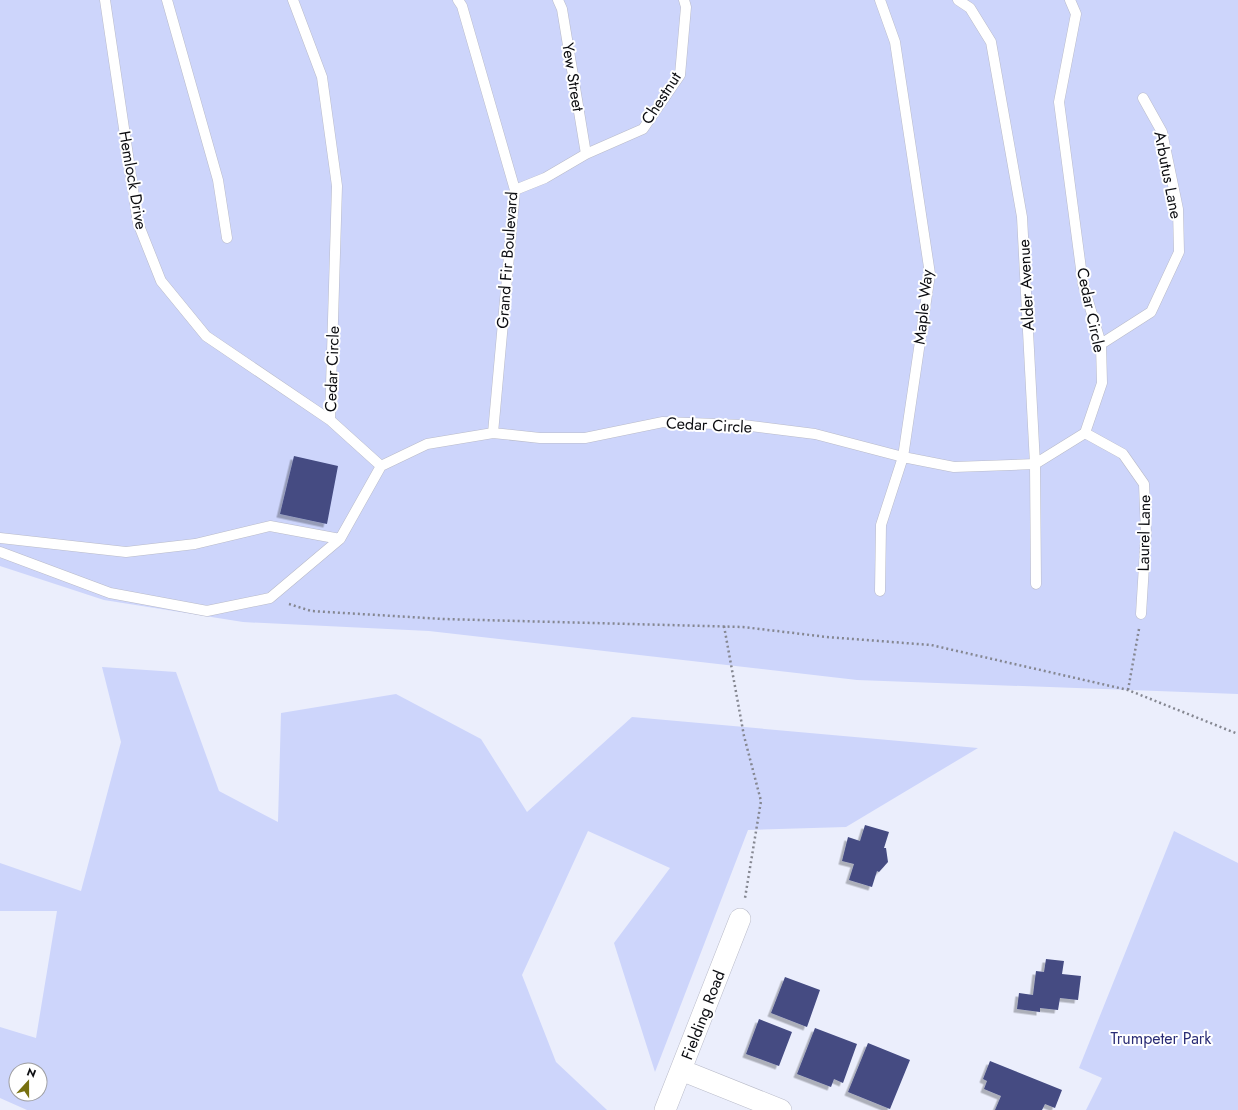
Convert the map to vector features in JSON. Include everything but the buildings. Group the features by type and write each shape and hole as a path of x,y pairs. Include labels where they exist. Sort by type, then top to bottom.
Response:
{"street":[{"name":"Fielding Road","path":"666,1110 742,912"},
{"path":"681,1070 781,1110"}],"lane":[{"name":"Hemlock Drive","path":"105,0 138,223 161,281 206,336 330,420"},
{"path":"167,0 218,180 227,238"},
{"name":"Cedar Circle","path":"293,0 322,77 337,186 330,420 381,466 427,444 493,433 540,438 585,438 663,422 743,425 815,434 903,457 954,467 1035,464 1085,433 1102,383 1101,344 1083,284 1058,102 1076,14 1070,0"},
{"name":"Grand Fir Boulevard","path":"458,0 462,6 515,190 493,433"},
{"name":"Yew Street","path":"558,0 562,9 586,154"},
{"name":"Chestnut","path":"515,190 545,178 586,154 643,129 680,75 686,7 684,0"},
{"name":"Maple Way","path":"880,0 895,42 930,274 903,457 881,525 880,591"},
{"name":"Alder Avenue","path":"958,0 970,8 991,42 1022,217 1035,464 1036,584"},
{"name":"Arbutus Lane","path":"1101,344 1151,312 1179,252 1178,209 1162,132 1143,98"},
{"name":"Laurel Lane","path":"1085,433 1123,454 1144,484 1146,533 1141,614"},
{"path":"0,552 110,593 207,611 270,598 340,539 381,466"},
{"path":"0,538 126,552 195,544 270,526 340,539"}],"path":[{"path":"270,598 311,611 444,619 743,627 827,637 930,646 1128,690 1238,734"},
{"path":"1128,690 1141,614"},
{"path":"724,626 744,736 761,801 742,912"}],"green space":[{"path":"0,0 1238,0 1238,694 857,680 429,631 243,622 104,600 0,566"},
{"path":"102,667 176,672 219,791 278,822 281,713 396,694 481,739 527,812 632,717 978,748 846,827 748,830 655,1072 614,943 670,868 588,831 522,975 556,1062 607,1110 27,1110 9,1102 48,1102 48,1062 8,1062 8,1102 0,1098 0,1027 36,1038 57,911 0,911 0,863 81,891 121,742"},
{"name":"Trumpeter Park","path":"1174,831 1238,863 1238,1110 1086,1110 1102,1078 1079,1068"}]}
